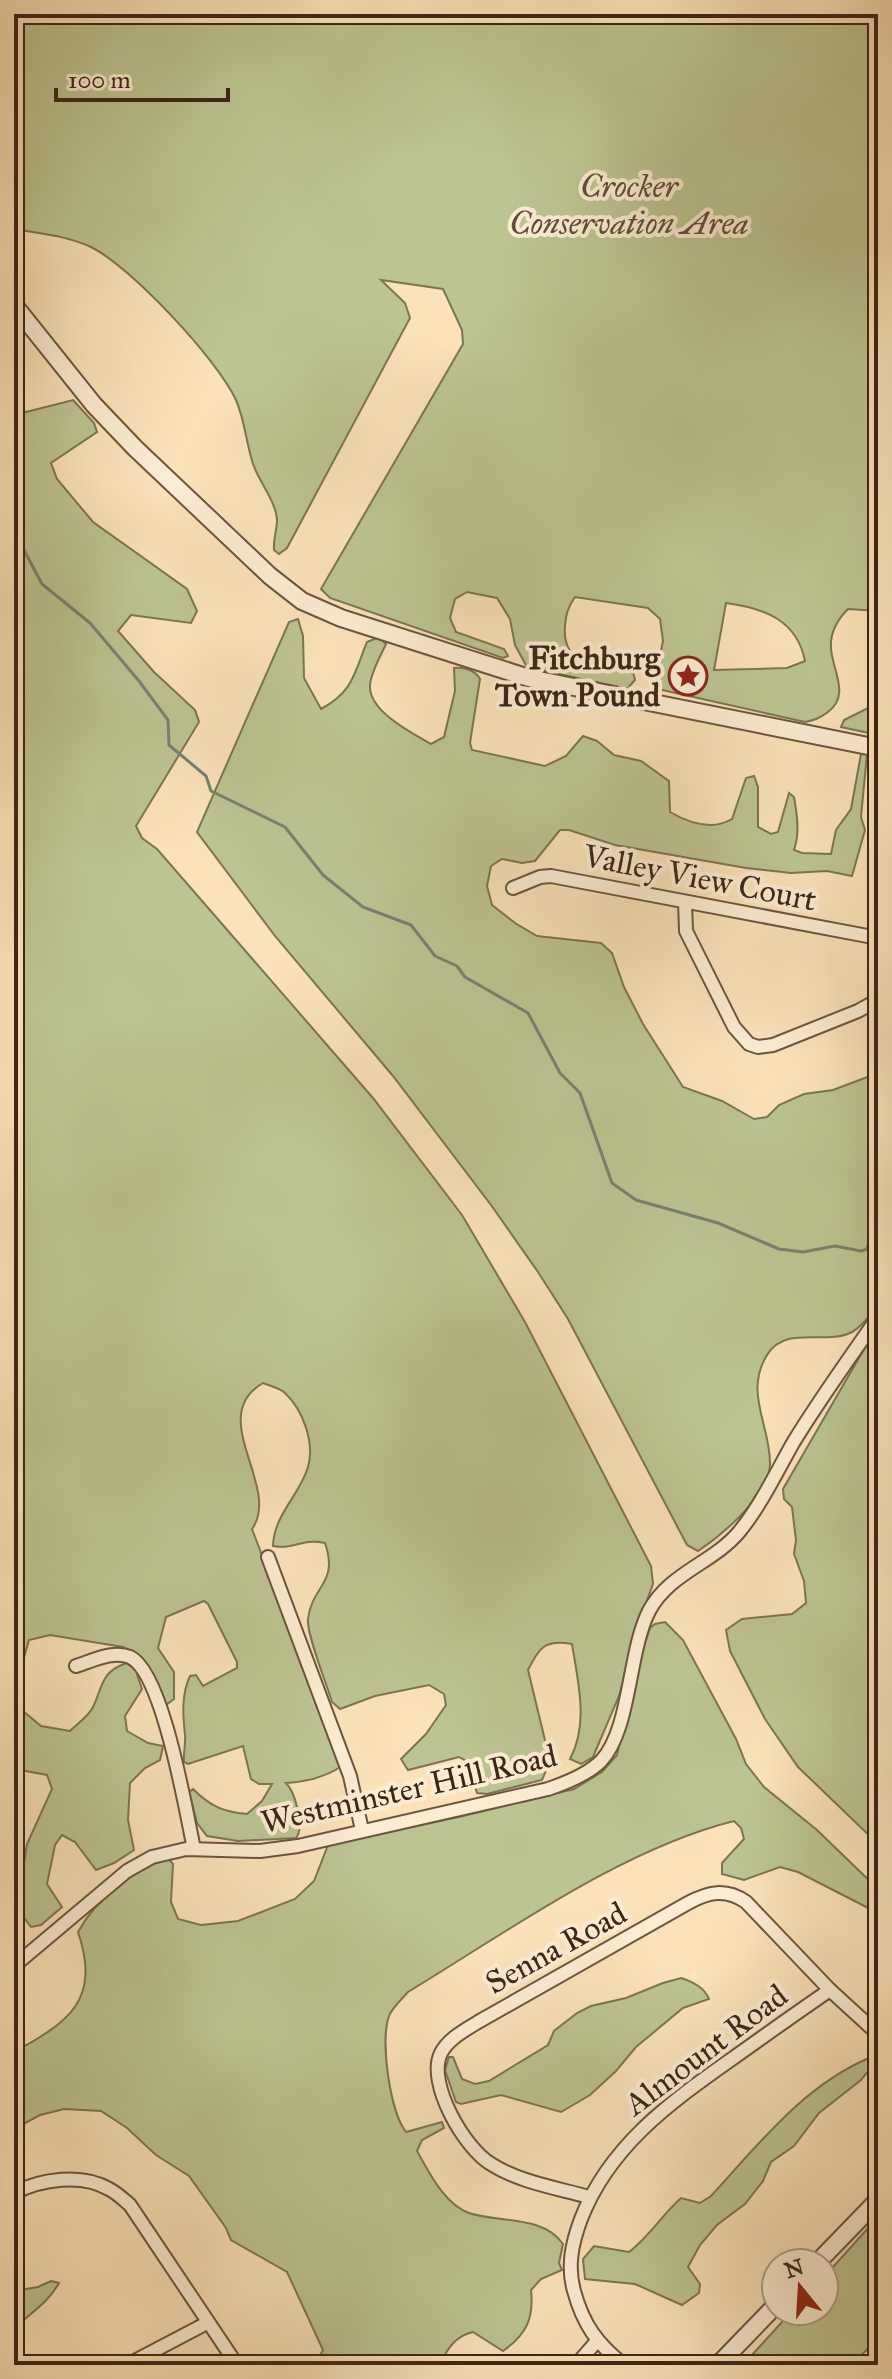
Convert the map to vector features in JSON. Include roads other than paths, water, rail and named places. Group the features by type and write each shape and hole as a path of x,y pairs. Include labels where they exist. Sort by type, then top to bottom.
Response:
{"street":[{"path":"14,305 94,405 177,490 270,576 302,601 321,610 529,678 878,748"},
{"name":"Valley View Court","path":"513,888 551,876 878,938"},
{"path":"685,902 686,931 734,1027 749,1044 763,1047 773,1045 878,1000"},
{"name":"Westminster Hill Road","path":"14,1966 127,1871 163,1853 194,1849 271,1850 548,1789 576,1778 602,1760 615,1736 641,1630 653,1604 674,1581 737,1534 758,1506 815,1409 878,1317"},
{"path":"268,1557 350,1776 362,1830"},
{"path":"76,1666 98,1658 123,1655 135,1661 145,1673 168,1728 194,1849"},
{"name":"Senna Road","path":"589,2197 508,2173 474,2152 454,2119 437,2074 441,2052 454,2038 696,1899 717,1892 738,1896 746,1902 830,1990 878,2034"},
{"name":"Almount Road","path":"624,2365 597,2341 581,2314 570,2272 572,2245 589,2197 626,2146 670,2103 830,1990"},
{"path":"14,2193 45,2182 70,2180 109,2188 130,2205 145,2224 237,2365"},
{"path":"832,2247 878,2200"},
{"path":"718,2365 760,2322"},
{"path":"127,2365 207,2323"},
{"path":"576,2365 597,2341"}],"waterway":[{"path":"14,535 42,584 90,623 139,681 168,720 169,745 206,776 211,791 285,827 323,875 363,907 411,925 435,956 457,966 465,977 528,1013 560,1073 580,1093 612,1183 636,1200 718,1223 779,1249 803,1252 835,1246 861,1251 867,1249 878,1206"}],"railway":[{"path":"863,2365 878,2350"}],"place":[{"name":"Fitchburg Town Pound","path":"688,676"}],"park label":[{"name":"Crocker Conservation Area","path":"629,204"}]}
